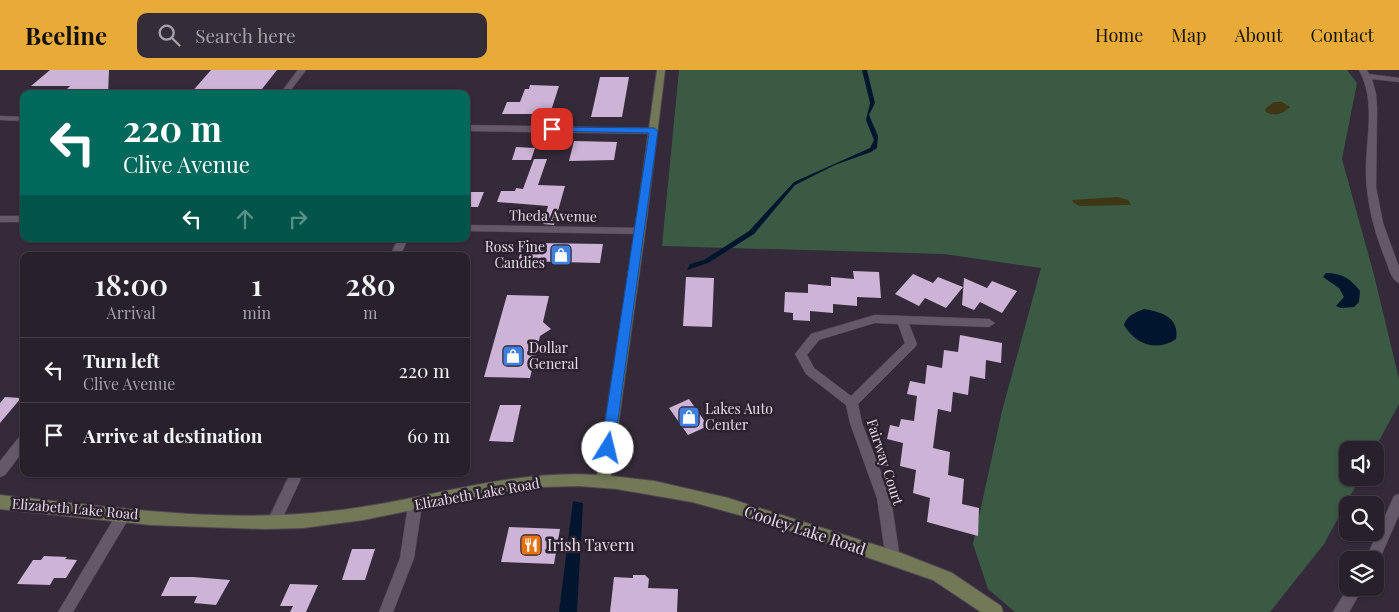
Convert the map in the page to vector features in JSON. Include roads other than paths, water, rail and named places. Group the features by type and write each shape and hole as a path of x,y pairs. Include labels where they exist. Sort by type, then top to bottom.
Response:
{"main road":[{"path":"602,480 640,231 662,70"},
{"name":"Elizabeth Lake Road","path":"0,502 211,522 274,522 334,518 415,505 527,483 602,480"},
{"name":"Cooley Lake Road","path":"602,480 645,486 738,507 893,559 941,576 994,612"}],"street":[{"path":"287,90 302,70"},
{"path":"1365,73 1399,80"},
{"path":"1365,73 1372,88 1374,101 1371,135 1371,186 1382,241 1399,278"},
{"path":"0,118 20,119"},
{"path":"470,128 654,131"},
{"path":"0,219 20,219"},
{"name":"Theda Avenue","path":"470,228 640,231"},
{"path":"902,319 911,344 852,403 810,372 800,354 815,337 875,319 902,319 989,323"},
{"name":"Fairway Court","path":"852,403 856,423 884,498 893,559"},
{"path":"0,471 20,445"},
{"path":"274,522 295,477"},
{"path":"1376,551 1399,500"},
{"path":"386,612 407,558 415,505"},
{"path":"66,612 124,514"},
{"path":"1340,612 1351,596"}],"water":[{"path":"862,70 867,70 875,103 869,115 878,136 877,148 835,165 795,185 754,234 708,263 687,270 690,264 704,260 749,231 794,182 870,148 874,140 866,120 870,103"},
{"path":"1326,273 1332,273 1350,280 1357,287 1360,291 1359,302 1354,307 1341,308 1336,306 1344,297 1339,288 1323,277"},
{"path":"1144,309 1168,317 1175,325 1176,339 1169,343 1154,346 1141,342 1129,332 1124,325 1125,322 1129,317"},
{"path":"573,501 583,503 577,612 559,612"}],"place":[{"name":"Ross Fine Candies","path":"561,255"},
{"name":"Dollar General","path":"513,356"},
{"name":"Lakes Auto Center","path":"689,417"},
{"name":"Irish Tavern","path":"531,545"}]}
